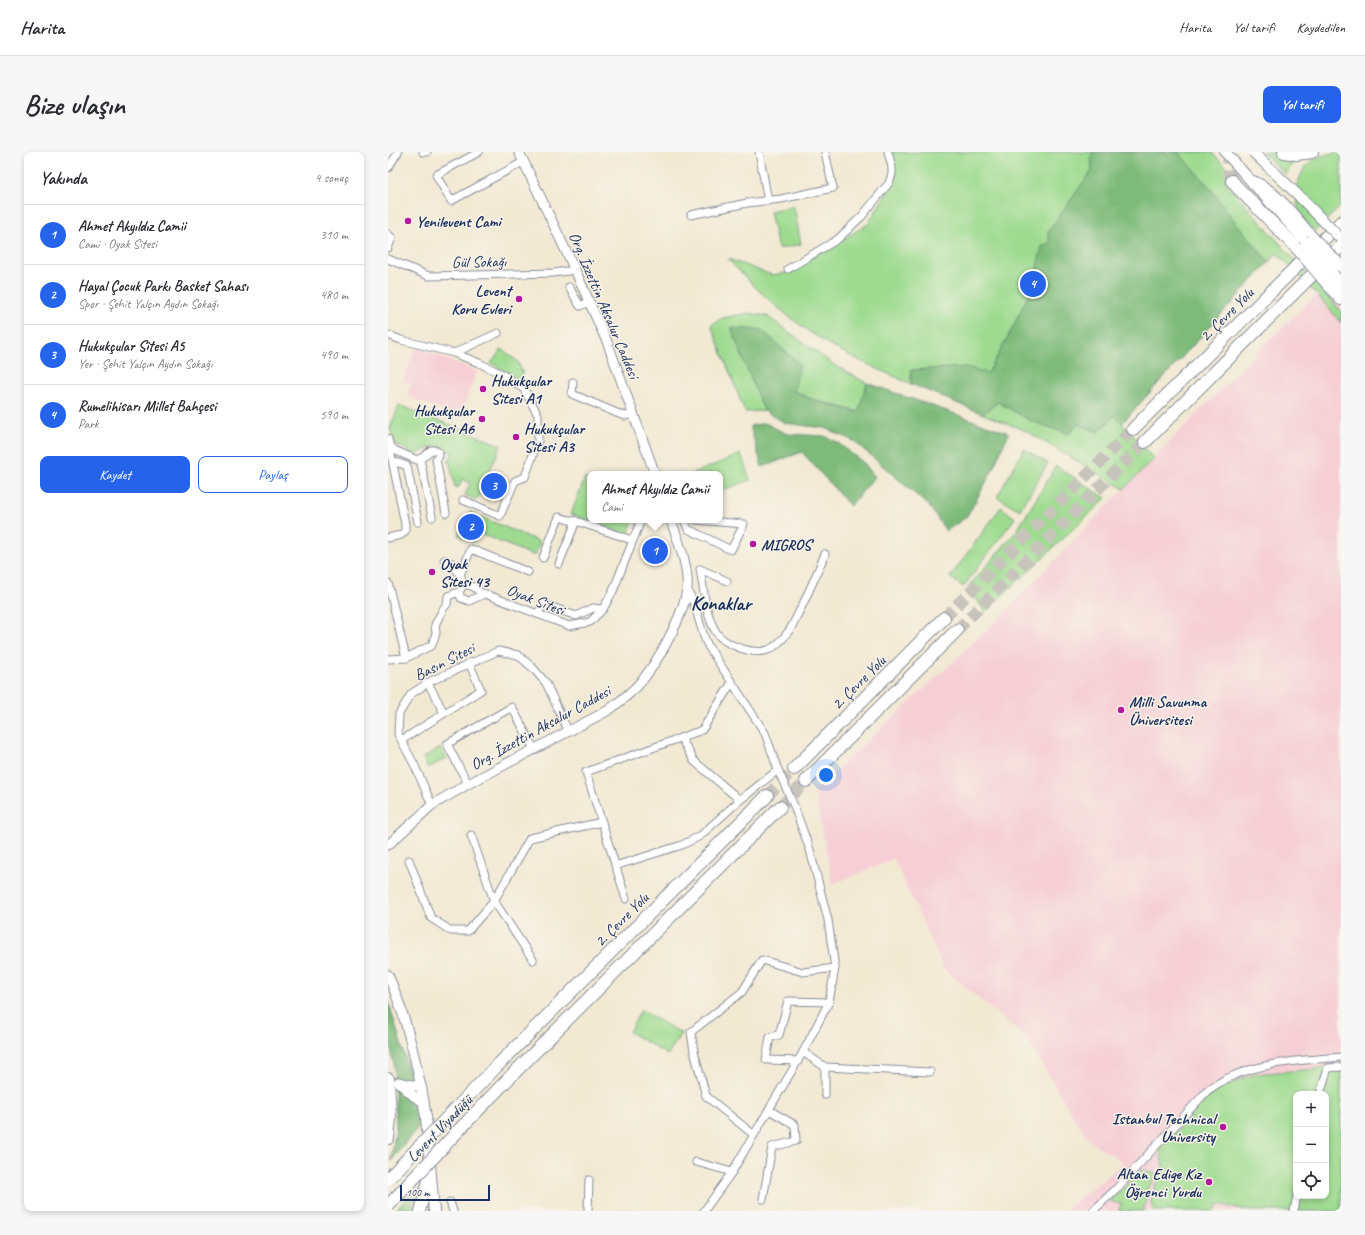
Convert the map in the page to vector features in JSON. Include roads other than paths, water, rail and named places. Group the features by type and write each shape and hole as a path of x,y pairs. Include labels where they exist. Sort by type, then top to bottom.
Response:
{"highway":[{"path":"1284,152 1296,154 1312,152"},
{"path":"1232,181 1236,187 1298,250 1336,273"},
{"path":"1253,182 1265,188 1276,198 1336,273 1341,298"},
{"name":"2. Çevre Yolu","path":"1133,429 1341,222"},
{"name":"2. Çevre Yolu","path":"1145,442 1341,246"},
{"name":"2. Çevre Yolu","path":"794,769 944,618"},
{"name":"2. Çevre Yolu","path":"806,781 957,630"},
{"name":"2. Çevre Yolu","path":"498,1065 767,796"},
{"name":"2. Çevre Yolu","path":"514,1074 780,807"},
{"name":"Levent Viyadüğü","path":"388,1180 498,1065"},
{"name":"Levent Viyadüğü","path":"388,1206 447,1142 514,1074"},
{"path":"388,1079 390,1118 388,1138"}],"main road":[{"name":"Org. İzzettin Aksalur Caddesi","path":"519,152 608,344 654,471"},
{"path":"1225,152 1253,182"},
{"path":"1253,152 1341,239"},
{"path":"1336,273 1341,284"},
{"name":"Org. İzzettin Aksalur Caddesi","path":"388,845 432,805 468,784 608,710 644,678 665,646 676,623 687,590 685,568 672,523"},
{"path":"388,976 396,995 414,1050 426,1117 434,1211"},
{"path":"421,1088 398,1082 424,1102"},
{"path":"420,1211 430,1171"},
{"path":"423,1211 428,1211"}],"street":[{"path":"388,168 398,152"},
{"path":"479,152 436,174 450,201 523,162"},
{"path":"759,152 768,201"},
{"path":"691,214 747,203 781,199 833,188 825,152"},
{"path":"788,269 838,239 862,216 889,183 892,174 892,167 888,152"},
{"path":"388,234 392,238 388,248"},
{"name":"Gül Sokağı","path":"388,259 429,276 553,273 575,270"},
{"path":"568,287 580,306 589,302"},
{"path":"454,353 498,333"},
{"path":"388,335 401,340 454,353 502,374 524,389 538,415 538,441 525,477 515,481 500,516 463,500"},
{"path":"573,382 572,394 625,416 634,414"},
{"path":"388,538 401,536 405,531 405,524 389,442"},
{"path":"389,442 394,450 417,460 431,450 435,450 439,453 439,456 436,459 446,512"},
{"path":"391,458 407,466 418,522"},
{"path":"420,459 432,517"},
{"path":"543,558 559,517 569,520 576,520 632,540"},
{"path":"559,564 576,520"},
{"path":"685,523 688,530 731,550 744,524 723,522"},
{"name":"Oyak Sitesi","path":"464,584 474,587 484,594 569,626 590,622 603,609 613,591 640,523"},
{"path":"460,575 471,549 528,572"},
{"path":"727,581 700,570 709,618 716,633 724,641 745,650 768,650 779,643 789,631 825,554"},
{"path":"440,593 448,596 459,592 464,584 452,563 444,560"},
{"path":"388,584 406,658"},
{"path":"687,590 692,597 704,637 765,733 778,770 794,806 810,850 828,920 835,968 829,1002 803,1052 732,1172 704,1211"},
{"path":"459,592 461,598 469,601 484,594"},
{"path":"388,659 406,658 432,645 436,633 436,625 443,608 447,604 448,596"},
{"path":"537,614 544,604 576,616 593,608 603,609"},
{"name":"Basın Sitesi","path":"432,805 416,766 398,734 399,714 411,694 428,683 498,651 518,656 533,668 546,683 568,731"},
{"path":"402,740 481,690 469,664"},
{"path":"626,899 586,772 702,730 732,682"},
{"path":"428,683 444,713"},
{"path":"468,784 447,744 512,707 534,750"},
{"path":"681,738 694,761 740,800"},
{"path":"615,866 682,845 700,836 740,800 778,770"},
{"path":"409,860 431,918 451,931 468,931 494,901 530,838 602,822"},
{"path":"470,834 494,901 533,960"},
{"path":"754,1135 706,1096 694,1051 692,1032 742,992 762,960 803,972 835,968"},
{"path":"798,1061 766,1060 770,1037 779,1035 788,1001 829,1002"},
{"path":"803,1052 825,1067 930,1072"},
{"path":"1093,1211 1117,1188 1207,1091 1221,1082 1244,1071 1291,1062 1341,1057"},
{"path":"825,1067 825,1096"},
{"path":"1321,1091 1328,1068 1341,1067"},
{"path":"763,1199 772,1148 796,1141 795,1125 769,1110"},
{"path":"696,1162 732,1172"},
{"path":"588,1211 589,1180"},
{"path":"1294,1211 1296,1199"},
{"path":"450,1202 453,1211"}],"tunnel":[{"path":"1231,152 1228,159 1228,166 1232,181"},
{"path":"944,618 1133,429"},
{"path":"957,630 1145,442"},
{"path":"767,796 794,769"},
{"path":"780,807 806,781"}],"place":[{"name":"Yenilevent Cami","path":"408,221"},
{"name":"Rumelihisarı Millet Bahçesi","path":"1033,284"},
{"name":"Levent Koru Evleri","path":"519,299"},
{"name":"Hukukçular Sitesi A1","path":"483,389"},
{"name":"Hukukçular Sitesi A6","path":"482,419"},
{"name":"Hukukçular Sitesi A3","path":"516,437"},
{"name":"Hukukçular Sitesi A5","path":"494,486"},
{"name":"Hayal Çocuk Parkı Basket Sahası","path":"471,527"},
{"name":"MIGROS","path":"753,544"},
{"name":"Ahmet Akyıldız Camii","path":"655,551"},
{"name":"Oyak Sitesi 43","path":"432,572"},
{"name":"Milli Savunma Üniversitesi","path":"1121,710"},
{"name":"Istanbul Technical University","path":"1223,1127"},
{"name":"Altan Edige Kız Öğrenci Yurdu","path":"1209,1182"}],"district":[{"name":"Konaklar","path":"721,603"}]}
